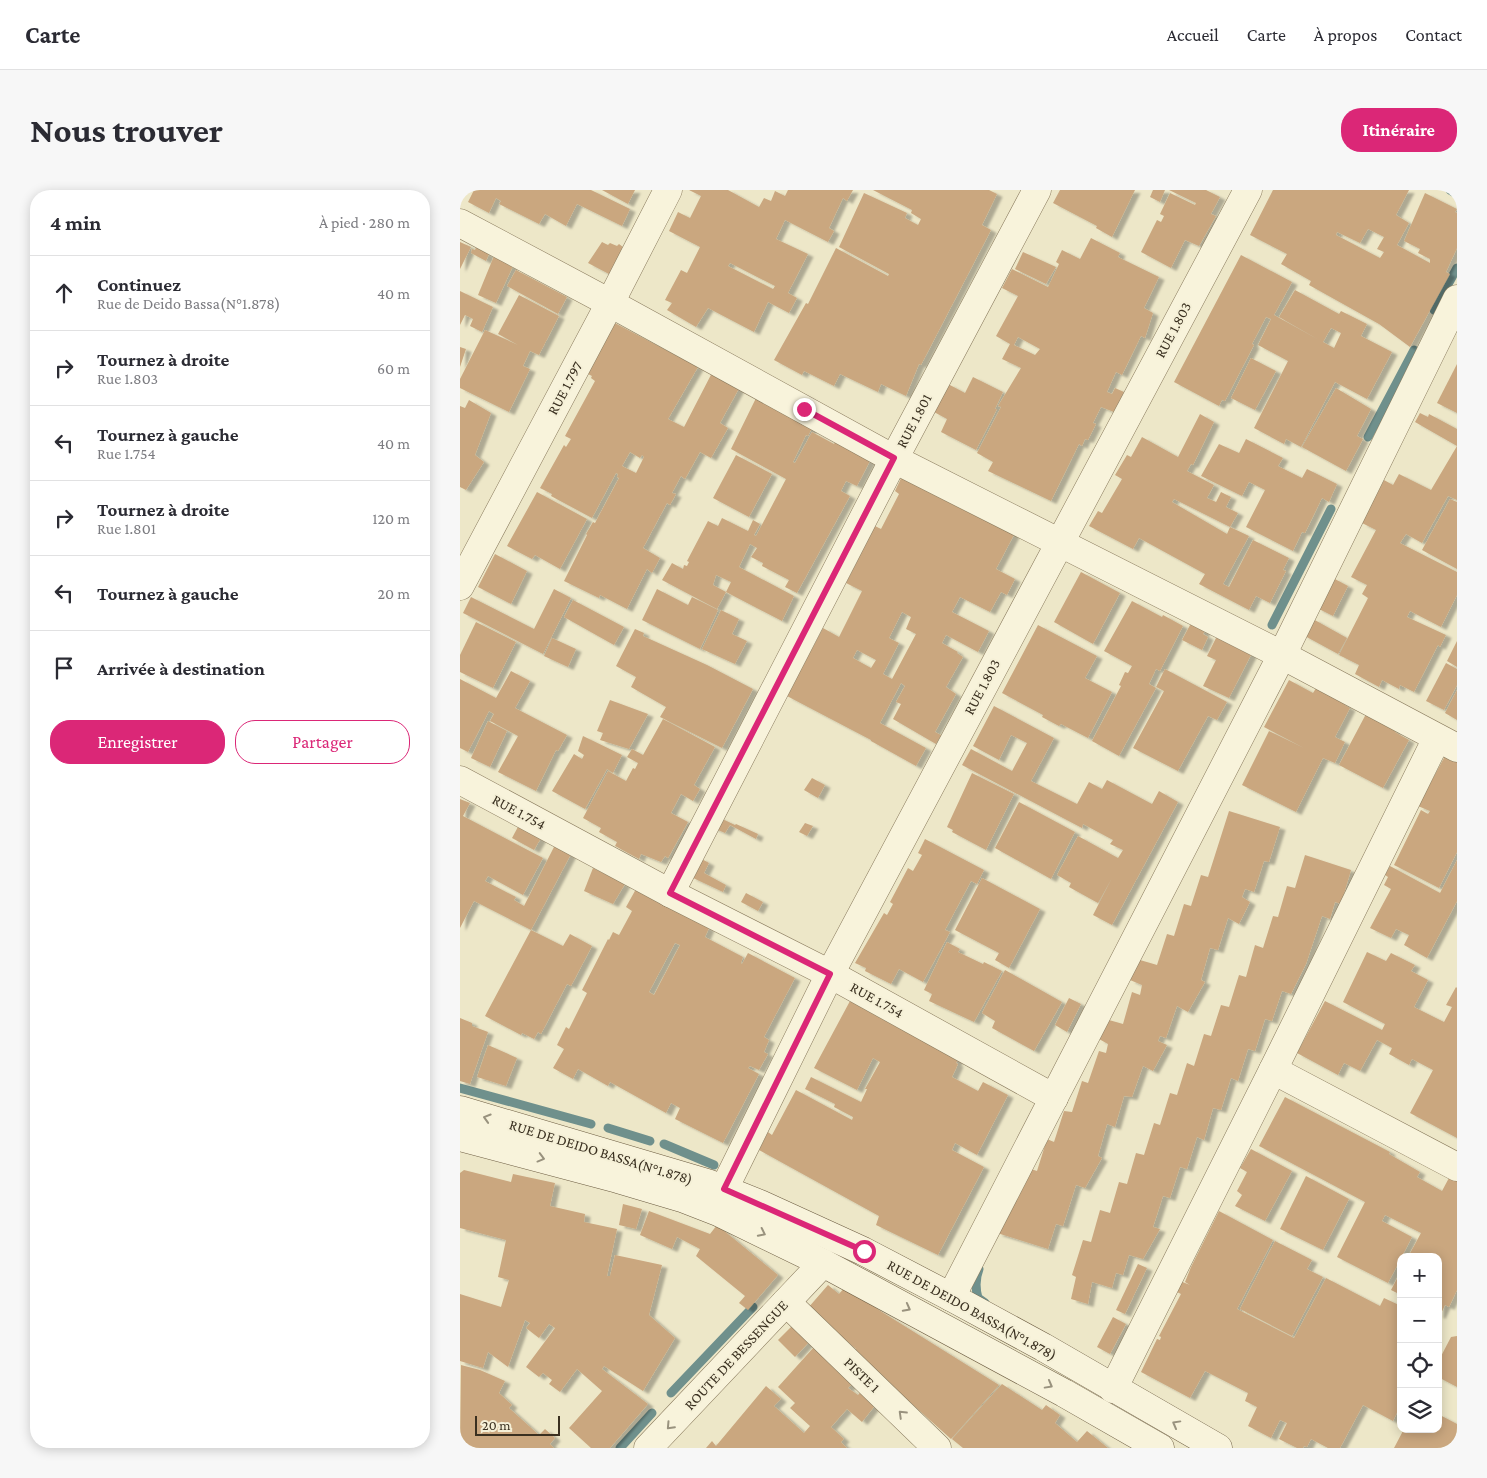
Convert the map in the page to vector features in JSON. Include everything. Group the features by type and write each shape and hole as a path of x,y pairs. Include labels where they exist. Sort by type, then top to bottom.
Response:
{"street":[{"name":"RUE 1.797","path":"460,586 668,190"},
{"name":"RUE 1.801","path":"670,893 894,458 1037,190"},
{"name":"RUE 1.803","path":"724,1189 830,974 1248,190"},
{"path":"460,223 894,458 1282,655 1447,743 1273,1070 1113,1389"},
{"path":"951,1297 1282,655 1457,299"},
{"name":"RUE 1.754","path":"460,780 670,893 830,974 1054,1098"},
{"path":"1273,1070 1457,1167"},
{"name":"RUE DE DEIDO BASSA(N°1.878)","path":"460,1110 724,1189 864,1251 1043,1348 1218,1448"},
{"name":"RUE DE DEIDO BASSA(N°1.878)","path":"460,1137 618,1179 682,1198 718,1212 823,1263 1160,1448"},
{"name":"ROUTE DE BESSENGUE","path":"648,1448 823,1263"},
{"name":"PISTE 1","path":"786,1302 923,1444"}],"building":[{"path":"474,190 591,190 630,209 622,226 577,204 566,226 545,214 539,224 499,204 501,201 496,198 489,213 468,202"},
{"path":"602,190 635,190 628,204"},
{"path":"689,190 728,190 759,207 764,198 771,201 775,191 785,196 788,190 853,190 847,201 843,198 829,228 834,231 828,242 785,220 776,239 808,254 788,293 797,298 789,313 768,302 754,332 708,308 696,327 667,310 672,303 665,300 681,270 687,273 700,247 669,231 678,212 690,218 701,196","holes":["730,263 775,286 773,289 728,266"]},
{"path":"873,190 989,190 997,194 982,225 991,230 921,365 919,364 906,396 881,384 878,392 840,374 834,386 804,371 802,375 774,360 806,303 808,304 836,248 888,276 889,274 839,247 864,193 907,213 905,218 918,225 921,219 911,213 912,210"},
{"path":"1060,190 1135,190 1112,237 1096,228 1097,226 1053,203"},
{"path":"1153,190 1165,190 1160,202 1150,197"},
{"path":"1169,190 1206,190 1220,197 1211,214 1216,216 1199,246 1185,240 1171,268 1141,252 1157,220 1161,222 1164,216 1160,214 1170,193 1195,205 1196,203"},
{"path":"1273,190 1409,190 1396,215 1409,223 1397,245 1430,263 1430,259 1418,253 1420,249 1404,241 1425,193 1457,209 1455,212 1457,213 1457,248 1446,272 1450,274 1410,347 1379,324 1309,285 1311,281 1281,264 1287,254 1250,235","holes":["1368,229 1384,237 1377,249 1384,252 1380,258 1336,235 1337,232 1360,243"]},
{"path":"1091,238 1120,253 1118,257 1159,277 1144,308 1153,313 1145,338 1141,336 1122,375 1116,372 1107,392 1112,394 1115,388 1124,392 1114,412 1101,407 1093,423 1096,424 1088,440 1085,439 1082,446 1079,444 1051,501 988,471 993,462 977,453 1001,407 998,406 1021,368 1002,359 1010,344 996,336 1018,296 1002,288 1012,269 1048,287 1059,264 1056,262 1062,250 1080,259","holes":["1018,337 1040,349 1035,355 1014,345"]},
{"path":"460,242 471,247 460,269"},
{"path":"602,242 608,245 610,243 617,246 619,244 623,247 609,274 588,263"},
{"path":"476,247 489,254 486,261 471,253 472,249 475,250"},
{"path":"1023,252 1056,267 1046,284 1015,269"},
{"path":"1241,255 1292,282 1274,315 1319,340 1279,317 1295,290 1339,314 1341,311 1367,324 1361,336 1392,352 1367,399 1335,382 1301,447 1286,439 1284,444 1254,428 1288,361 1258,345 1271,319 1266,317 1225,401 1222,400 1219,406 1174,382","holes":["1331,328 1341,333 1334,348 1323,342"]},
{"path":"494,256 513,266 496,303 478,295"},
{"path":"516,270 567,297 558,314 507,286"},
{"path":"460,291 493,307 482,332 470,326 473,319 465,315 460,325"},
{"path":"519,295 559,316 539,355 530,351 523,366 530,369 509,412 460,388 460,379 485,330 518,345 498,334"},
{"path":"611,321 698,367 668,419 684,427 714,369 742,383 720,423 728,428 711,458 700,452 685,479 681,476 672,493 676,494 670,505 667,503 643,548 660,558 652,573 647,569 627,609 600,595 599,598 564,581 586,534 593,522 595,523 619,478 617,477 618,474 616,473 592,518 540,488 564,445 566,447 571,439 565,436 595,381 591,378 592,376 586,373","holes":["630,452 640,458 642,455 644,457 636,473 622,466"]},
{"path":"460,347 466,349 460,367"},
{"path":"1251,358 1276,371 1255,410 1231,398"},
{"path":"1457,364 1457,413 1437,403"},
{"path":"973,377 1003,392 995,409 997,409 976,450 941,432 947,419 934,412 948,384 965,393"},
{"path":"1336,388 1371,409 1357,436 1363,439 1346,471 1302,447"},
{"path":"758,394 815,422 808,436 806,435 793,462 795,463 812,432 834,444 838,436 873,455 857,486 846,481 841,491 850,496 797,593 785,587 789,580 762,566 763,563 751,557 757,548 750,544 739,567 794,596 782,621 726,592 717,609 662,580 672,563 683,569 684,565 687,566 689,562 687,561 708,521 718,526 722,518 748,531 753,520 760,524 754,535 756,536 786,479 731,449","holes":["716,575 731,582 726,592 713,585"]},
{"path":"469,400 491,413 475,455 484,462 466,490 460,487 460,406 465,408"},
{"path":"1420,413 1428,417 1429,414 1457,429 1457,446 1415,422"},
{"path":"1200,414 1214,422 1193,465 1191,464 1187,471 1214,485 1207,498 1216,502 1221,492 1231,497 1226,507 1238,513 1230,527 1249,536 1223,584 1229,587 1253,540 1289,558 1283,570 1286,571 1270,603 1256,596 1249,610 1199,584 1205,574 1139,538 1133,549 1089,526 1098,511 1102,513 1122,479 1115,475 1127,455 1131,457 1142,437 1178,457","holes":["1174,499 1230,527 1227,534 1172,502"]},
{"path":"1246,439 1283,458 1278,466 1302,478 1307,469 1337,484 1329,502 1322,498 1305,533 1302,532 1293,551 1246,527 1265,490 1249,482 1242,496 1201,476 1219,444 1239,453"},
{"path":"1457,446 1457,500 1448,496 1422,543 1406,534 1400,543 1457,572 1457,595 1441,627 1410,611 1407,617 1446,635 1440,647 1438,645 1414,692 1400,685 1399,689 1382,680 1379,687 1355,674 1359,665 1339,655 1368,598 1362,594 1367,585 1351,577 1376,530 1362,523 1384,480 1393,485 1399,474 1431,490"},
{"path":"736,455 772,474 749,517 713,498"},
{"path":"904,472 1017,529 996,569 1015,579 1007,595 1001,592 990,612 960,597 952,612 989,631 978,652 946,635 942,643 963,657 946,687 956,694 935,732 941,735 936,744 893,719 901,704 896,702 905,686 901,683 880,723 926,748 916,766 787,696 823,628 839,637 862,591 846,583 875,526 881,529 899,494 895,491","holes":["902,612 911,617 906,629 916,634 892,679 883,674 899,643 889,638","857,650 876,660 871,668 853,658"]},
{"path":"537,492 587,519 560,569 535,555 532,559 507,546"},
{"path":"1450,499 1457,502 1457,569 1422,550"},
{"path":"495,554 527,571 511,604 478,587"},
{"path":"1081,572 1120,593 1093,644 1054,622"},
{"path":"1333,578 1348,586 1333,616 1317,608"},
{"path":"554,589 571,598 543,654 463,613 471,597 534,629"},
{"path":"657,589 688,605 692,597 718,610 700,649 642,620"},
{"path":"573,600 624,627 614,645 564,617"},
{"path":"1132,601 1183,626 1160,671 1156,669 1149,684 1156,688 1119,756 1092,741 1121,686 1119,685 1125,672 1128,673 1132,666 1104,651"},
{"path":"721,610 739,619 732,634 747,641 735,664 702,649"},
{"path":"1196,614 1210,622 1203,634 1208,637 1202,650 1182,640"},
{"path":"1313,619 1347,638 1338,654 1303,635"},
{"path":"476,622 516,642 493,688 460,672 460,655"},
{"path":"1038,625 1097,656 1085,678 1112,692 1088,738 1061,724 1059,726 1042,717 1043,715 1002,693"},
{"path":"635,629 644,633 643,636 707,665 753,689 722,748 660,717 666,707 631,687 636,677 616,666"},
{"path":"1218,634 1253,651 1229,698 1203,686 1216,660 1207,656"},
{"path":"552,638 576,649 568,667 544,656"},
{"path":"1457,641 1457,667 1447,661"},
{"path":"1446,663 1457,669 1457,685 1444,710 1426,701"},
{"path":"1165,669 1227,702 1217,720 1208,716 1178,771 1133,748 1164,691 1156,687"},
{"path":"511,671 530,681 515,708 567,735 558,751 556,750 536,791 498,772 518,736 490,721 494,714 489,711 468,752 460,748 460,679 496,698"},
{"path":"1289,680 1313,693 1318,685 1348,700 1345,705 1350,708 1335,737 1345,742 1335,763 1323,758 1296,812 1242,785 1269,731 1304,748 1264,727"},
{"path":"1457,690 1457,720 1445,713"},
{"path":"610,700 648,714 629,749 600,740 603,733 597,731"},
{"path":"994,706 1054,738 1031,781 1077,804 1089,782 1102,789 1107,780 1152,804 1159,791 1178,802 1112,925 1093,915 1112,878 1098,903 1069,887 1071,883 1057,875 1078,836 1118,858 1123,850 1110,844 1113,840 1083,824 1082,828 962,765 971,749 1012,771 1027,743 1011,735 999,760 973,746"},
{"path":"1366,714 1396,729 1395,732 1409,740 1383,788 1339,765"},
{"path":"663,719 715,747 694,785 700,789 693,801 681,794 671,813 688,822 668,858 665,856 661,862 641,854 639,859 615,846 617,842 599,832 601,828 583,818 608,771 626,781 638,763 627,757 632,749 643,755"},
{"path":"488,721 507,731 490,767 471,758"},
{"path":"583,736 622,755 613,773 607,769 585,809 552,791 574,754 582,759 584,755 578,751"},
{"path":"1445,756 1457,759 1457,852 1439,888 1394,865 1421,810 1428,814 1430,811 1418,806"},
{"path":"972,773 1014,794 986,850 952,832 953,830 947,827"},
{"path":"812,778 825,785 818,798 804,790"},
{"path":"460,799 470,803 463,816 543,858 523,895 488,876 485,881 516,897 514,900 524,906 555,845 571,854 531,930 474,901 460,928"},
{"path":"1019,802 1075,832 1051,879 995,848"},
{"path":"1229,811 1280,827 1269,862 1264,861 1254,892 1245,889 1242,897 1250,902 1239,924 1228,918 1218,950 1210,948 1201,980 1205,982 1188,1012 1177,1006 1166,1038 1160,1036 1158,1041 1167,1045 1153,1071 1143,1066 1132,1097 1124,1096 1115,1127 1107,1124 1098,1156 1102,1158 1085,1188 1076,1185 1063,1226 1056,1224 1048,1249 997,1233 1031,1169 1037,1171 1047,1139 1054,1142 1064,1111 1072,1112 1082,1081 1088,1083 1099,1051 1106,1053 1108,1044 1099,1039 1109,1020 1123,1024 1132,992 1140,995 1142,985 1130,980 1140,960 1157,965 1167,934 1174,936 1184,904 1191,906 1201,875 1208,877"},
{"path":"714,815 758,834 756,839 730,825 725,833 709,826"},
{"path":"805,823 813,826 807,836 799,832"},
{"path":"519,825 541,838 534,850 512,838"},
{"path":"925,839 984,870 977,884 971,881 945,930 950,932 923,982 899,969 891,984 865,971 866,968 855,963 884,913 887,915 893,904 890,902 908,868 913,871 922,855 918,853"},
{"path":"1305,855 1351,870 1341,904 1335,902 1330,919 1322,916 1306,964 1291,994 1282,991 1272,1021 1265,1019 1255,1051 1248,1049 1238,1081 1231,1078 1221,1110 1213,1108 1204,1140 1197,1137 1187,1169 1180,1167 1170,1198 1163,1196 1153,1227 1160,1229 1143,1259 1129,1255 1123,1275 1116,1273 1112,1288 1092,1282 1088,1304 1071,1299 1076,1277 1072,1275 1083,1240 1091,1242 1100,1210 1110,1213 1119,1182 1127,1184 1136,1153 1144,1155 1154,1123 1160,1125 1170,1093 1177,1095 1187,1063 1194,1066 1204,1034 1211,1036 1221,1005 1229,1007 1239,975 1246,977 1255,945 1263,948 1273,916 1278,917 1287,886 1295,888"},
{"path":"700,858 709,863 704,873 726,885 723,892 691,877"},
{"path":"1457,860 1457,901 1427,958 1404,945 1409,935 1396,929 1391,938 1370,928 1391,889 1384,885 1388,877 1385,875 1390,866 1440,893"},
{"path":"593,868 625,884 613,904 584,891"},
{"path":"982,878 1040,909 1009,968 995,960 999,953 955,930"},
{"path":"636,889 709,928 705,937 743,957 742,964 748,953 795,978 764,1037 769,1040 764,1052 768,1054 759,1070 750,1066 748,1068 759,1074 723,1143 675,1119 680,1108 671,1103 666,1113 610,1082 608,1086 578,1069 573,1079 553,1068 564,1049 557,1045 566,1027 569,1029 587,993 582,990 608,939 613,932 619,935 632,911 626,907","holes":["675,943 680,945 654,995 649,992"]},
{"path":"746,893 763,902 758,911 741,902"},
{"path":"531,930 563,946 570,934 592,946 571,986 567,984 541,1034 538,1032 534,1039 522,1033 521,1035 485,1016"},
{"path":"947,942 960,949 958,952 1002,971 974,1022 929,1001 932,994 924,990"},
{"path":"1367,952 1386,961 1391,953 1415,965 1411,971 1428,980 1414,1007 1444,1022 1452,1007 1446,1005 1457,988 1457,1138 1410,1113 1433,1070 1412,1059 1409,1065 1389,1054 1392,1048 1377,1040 1360,1071 1344,1063 1338,1075 1297,1053 1325,1001 1382,1030 1385,1024 1343,1002"},
{"path":"1005,970 1062,1002 1034,1051 992,1028 995,1021 982,1013"},
{"path":"1069,998 1081,1004 1067,1032 1055,1025"},
{"path":"850,1001 900,1029 902,1026 960,1056 952,1077 978,1091 983,1082 1008,1095 977,1155 955,1143 952,1150 984,1167 938,1255 876,1225 879,1216 759,1150 768,1132 772,1135 796,1090 852,1120 853,1117 834,1107 835,1104 805,1089 811,1077 861,1102 867,1089 865,1089 880,1062 873,1058 857,1090 814,1068"},
{"path":"460,1018 472,1023 472,1026 488,1032 470,1084 460,1081"},
{"path":"488,1045 517,1058 506,1086 477,1077"},
{"path":"1285,1097 1390,1152 1389,1154 1420,1172 1417,1177 1442,1191 1450,1176 1457,1180 1457,1290 1449,1307 1445,1305 1442,1312 1442,1253 1410,1253 1421,1233 1385,1215 1382,1221 1412,1237 1404,1253 1397,1253 1397,1266 1388,1283 1337,1257 1365,1202 1259,1146"},
{"path":"1251,1149 1292,1171 1265,1221 1235,1206 1242,1195 1237,1191 1247,1172 1240,1168"},
{"path":"464,1170 511,1182 513,1174 555,1183 550,1206 585,1214 584,1222 617,1229 607,1276 610,1276 615,1255 662,1265 649,1315 675,1338 643,1391 604,1366 602,1369 648,1404 610,1448 591,1448 569,1428 602,1391 577,1369 560,1392 549,1384 552,1380 543,1373 539,1377 526,1367 555,1328 549,1324 539,1338 526,1328 530,1323 525,1320 508,1367 488,1352 483,1368 460,1361 460,1294 501,1307 509,1280 498,1277 506,1240 460,1228 460,1173"},
{"path":"1306,1176 1349,1199 1323,1250 1280,1229"},
{"path":"623,1204 642,1209 636,1229 619,1225"},
{"path":"649,1211 710,1234 717,1225 778,1275 748,1310 739,1303 745,1296 696,1256 700,1249 677,1237 672,1249 640,1235"},
{"path":"1219,1211 1273,1240 1237,1309 1294,1338 1326,1278 1380,1306 1384,1298 1397,1304 1397,1412 1393,1421 1363,1405 1340,1448 1328,1448 1311,1439 1307,1447 1297,1448 1279,1439 1287,1423 1280,1420 1271,1438 1248,1426 1257,1407 1245,1401 1248,1393 1205,1371 1190,1398 1141,1372 1157,1339 1160,1340 1161,1337 1159,1336 1181,1294 1175,1291 1180,1281 1190,1285 1185,1282"},
{"path":"1275,1241 1312,1260 1307,1269 1323,1277 1292,1336 1240,1309"},
{"path":"1138,1264 1147,1268 1125,1314 1116,1310"},
{"path":"1397,1279 1397,1293 1391,1290"},
{"path":"828,1285 839,1294 845,1287 999,1385 951,1439 854,1352 856,1349 808,1308"},
{"path":"1113,1317 1126,1324 1110,1354 1097,1347"},
{"path":"793,1325 810,1341 795,1357 778,1340"},
{"path":"1457,1336 1457,1387 1442,1379 1442,1354 1451,1337"},
{"path":"814,1347 853,1383 848,1388 858,1395 865,1387 880,1399 862,1422 847,1409 831,1427 844,1439 841,1442 847,1448 706,1448 712,1441 716,1446 766,1386 781,1399 774,1406 804,1433 810,1426 790,1408 795,1403 778,1387"},
{"path":"461,1365 480,1370 505,1381 499,1393 512,1405 509,1408 539,1435 545,1429 555,1438 550,1444 554,1448 460,1448"},
{"path":"1002,1384 1042,1410 1046,1405 1060,1415 1055,1423 1077,1442 1087,1431 1108,1448 963,1448 952,1439"},
{"path":"1442,1416 1457,1424 1457,1448 1394,1448 1402,1433 1442,1433"}],"waterway":[{"path":"1450,190 1457,194"},
{"path":"1434,310 1457,268"},
{"path":"1368,437 1414,350"},
{"path":"1272,625 1331,509"},
{"path":"460,1088 591,1124"},
{"path":"608,1128 650,1141"},
{"path":"664,1144 714,1165"},
{"path":"979,1269 976,1290 978,1298 985,1303"},
{"path":"671,1393 753,1307"},
{"path":"620,1448 652,1413"}],"route":[{"path":"804,409 894,458 670,893 830,974 724,1189 864,1251"}]}
